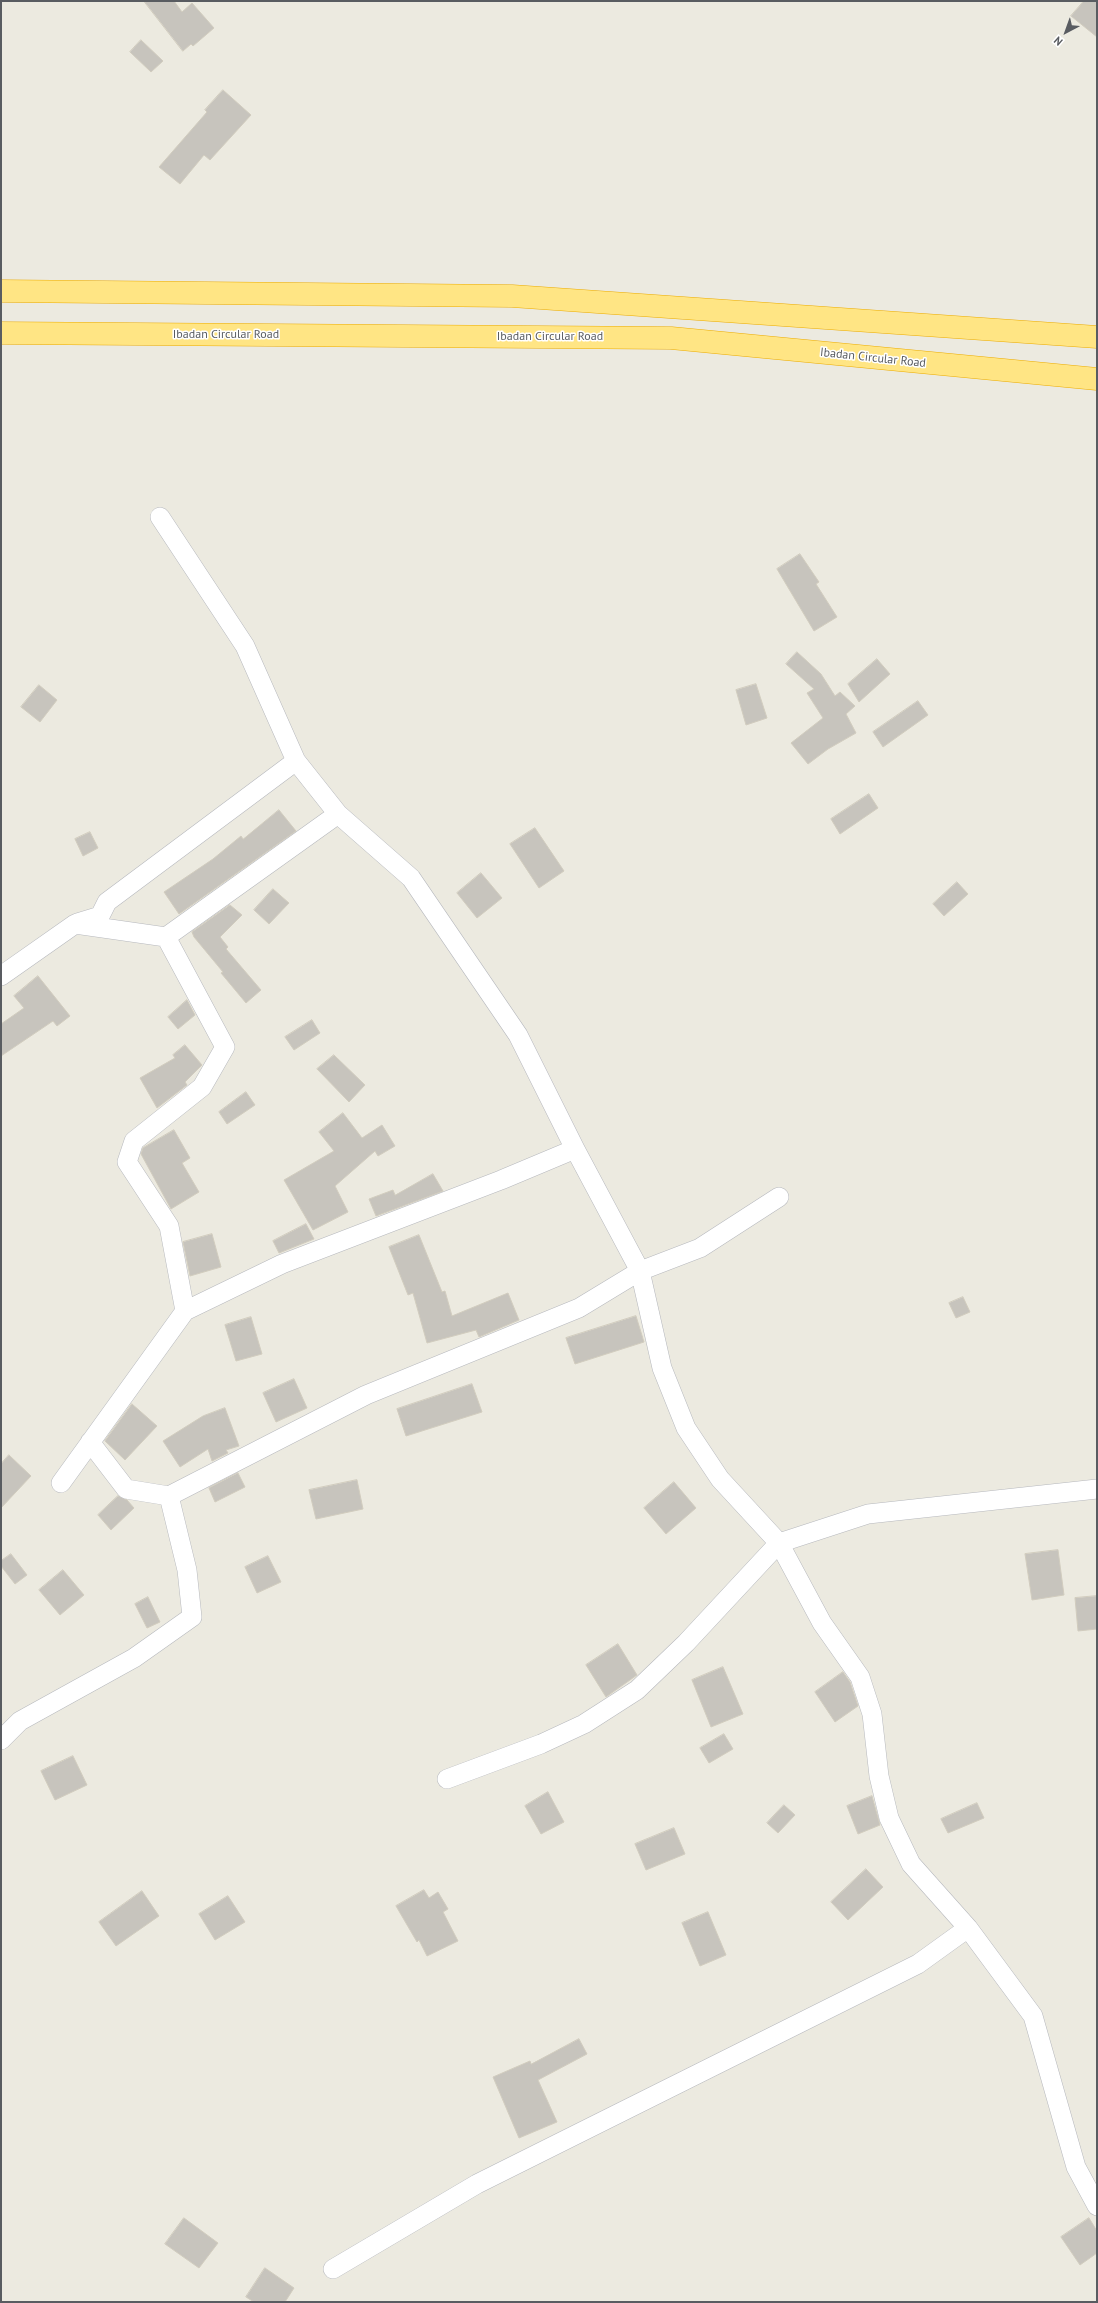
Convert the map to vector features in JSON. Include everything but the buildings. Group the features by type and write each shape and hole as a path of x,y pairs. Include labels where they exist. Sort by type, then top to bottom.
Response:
{"highway":[{"path":"1,291 512,296 1097,337"},
{"name":"Ibadan Circular Road","path":"1,333 671,338 1097,380"}],"street":[{"path":"160,517 245,646 296,761 338,814 411,878 518,1035 575,1149 640,1271 662,1368 686,1428 720,1479 779,1544 822,1623 860,1677 872,1714 879,1776 889,1818 911,1864 968,1928 1033,2016 1076,2167 1097,2206"},
{"path":"1,976 75,924 100,916 107,902 296,761"},
{"path":"75,924 166,937 338,814"},
{"path":"166,937 226,1047 202,1086 134,1141 127,1162 169,1226 185,1311"},
{"path":"61,1484 185,1311 282,1264 501,1180 575,1149"},
{"path":"90,1442 126,1489 170,1496 366,1395 579,1308 640,1271 700,1248 779,1197"},
{"path":"447,1779 541,1744 584,1724 637,1690 686,1643 779,1544 868,1514 1097,1489"},
{"path":"1,1740 20,1721 134,1658 192,1617 187,1570 170,1496"},
{"path":"333,2269 477,2184 918,1964 968,1928"}]}
